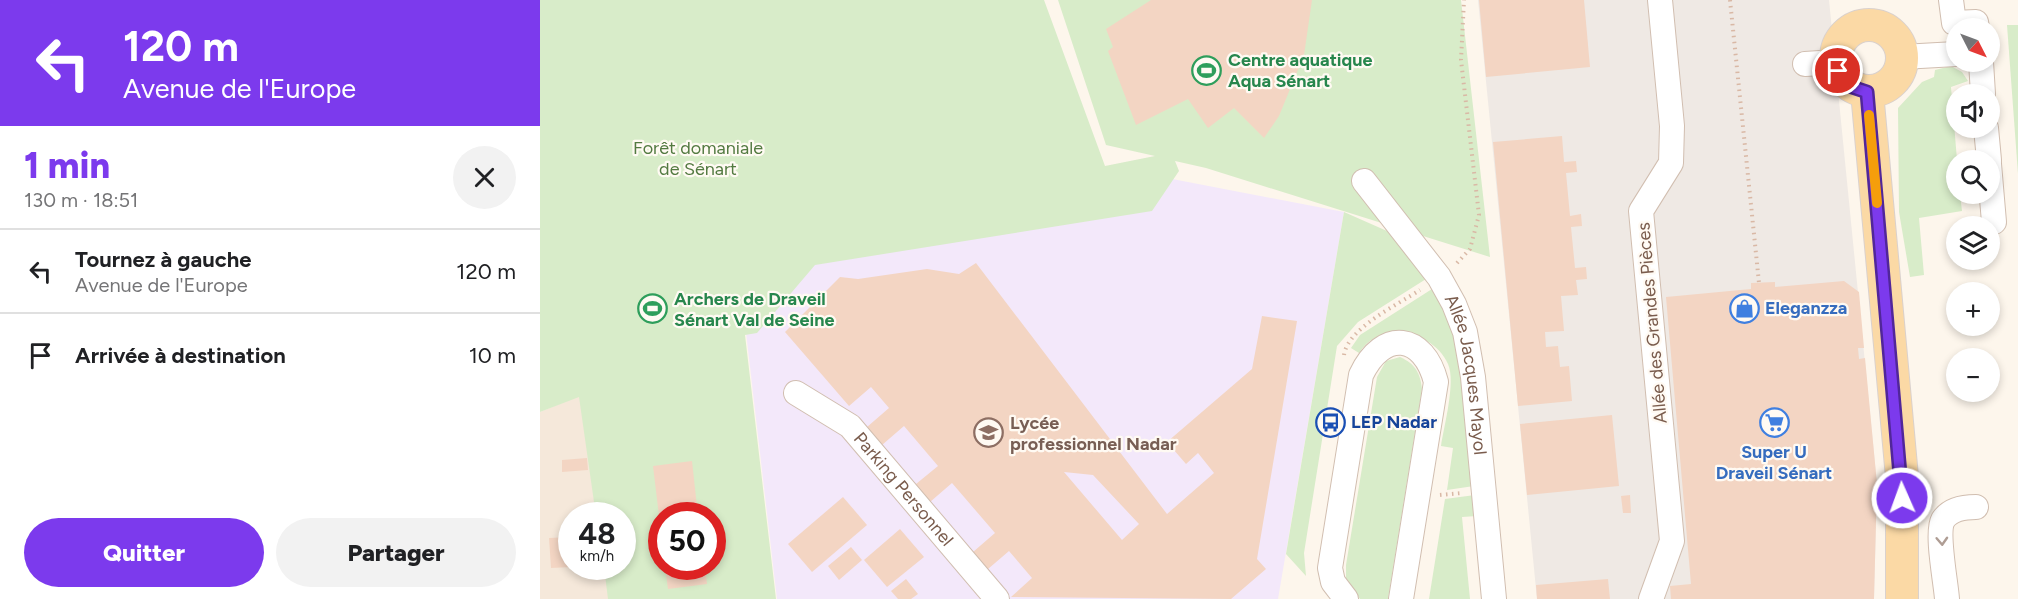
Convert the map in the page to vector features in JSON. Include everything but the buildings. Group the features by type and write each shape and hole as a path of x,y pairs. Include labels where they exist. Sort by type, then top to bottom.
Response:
{"main road":[{"path":"1863,13 1894,37 1902,57 1896,78 1878,90 1867,92 1849,86 1843,79 1836,62 1836,52 1846,34 1863,13"},
{"path":"1867,92 1902,477 1902,599"}],"lane":[{"name":"Allée des Grandes Pièces","path":"1652,599 1672,541 1641,212 1671,163 1672,126 1660,0"},
{"path":"1951,0 1953,18"},
{"path":"1902,57 1946,55"},
{"path":"1805,64 1836,62"},
{"name":"Allée Jacques Mayol","path":"1364,181 1408,223 1454,304 1470,354 1494,599"},
{"path":"1346,599 1333,582 1330,568 1361,375 1369,358 1382,345 1398,342 1415,348 1431,362 1436,382 1401,599"},
{"name":"Parking Personnel","path":"796,393 850,426 997,599"},
{"path":"1947,599 1941,535 1942,521 1951,512 1976,507"}],"path":[{"path":"1342,367 1345,345 1359,330 1451,270 1470,249 1479,215 1461,60 1464,0"},
{"path":"1730,0 1759,283"}],"shaded area":[{"path":"1478,0 1829,0 1877,484 1874,599 1537,599"},
{"path":"720,108 1105,166 1344,212 1278,599 777,599"},
{"path":"579,396 652,502 648,502 648,580 714,580 718,599 540,599 540,412"}],"green space":[{"name":"Forêt domaniale de Sénart","path":"540,0 1044,0 1105,166 1155,156 1106,145 1058,0 1461,0 1490,257 1206,168 1175,161 1179,171 1152,211 815,265 757,333 745,335 776,599 608,599 606,580 636,580 636,502 594,502 579,397 540,412"},
{"path":"2007,25 2018,25 2018,174"},
{"path":"1946,67 1946,72 1962,72 1968,81 1960,84 1946,84 1946,138 1955,138 1956,150 1946,150 1946,204 1961,204 1962,211 1919,218 1924,275 1910,277 1899,212 1898,108 1922,82 1934,77 1935,70"},
{"path":"1344,212 1387,231 1426,279 1358,322 1337,346 1304,553 1306,576 1286,554"},
{"path":"1432,289 1447,314 1459,344 1474,486 1447,490 1453,448 1441,446 1451,382 1448,364 1441,353 1419,337 1406,333 1379,336 1368,342 1359,353 1351,348 1360,335"},
{"path":"1400,357 1416,369 1422,389 1388,599 1360,599 1346,578 1346,565 1377,377 1386,361"},
{"path":"1475,495 1477,516 1462,517 1470,599 1429,599 1445,499"}],"slow traffic":[{"path":"1869,115 1877,203"}],"place":[{"name":"Centre aquatique Aqua Sénart","path":"1207,70"},
{"name":"Eleganzza","path":"1744,308"},
{"name":"Archers de Draveil Sénart Val de Seine","path":"653,309"},
{"name":"LEP Nadar","path":"1330,422"},
{"name":"Super U Draveil Sénart","path":"1774,423"},
{"name":"Lycée professionnel Nadar","path":"989,433"}],"route":[{"path":"1838,71 1849,86 1867,92 1902,477 1902,498"}]}
